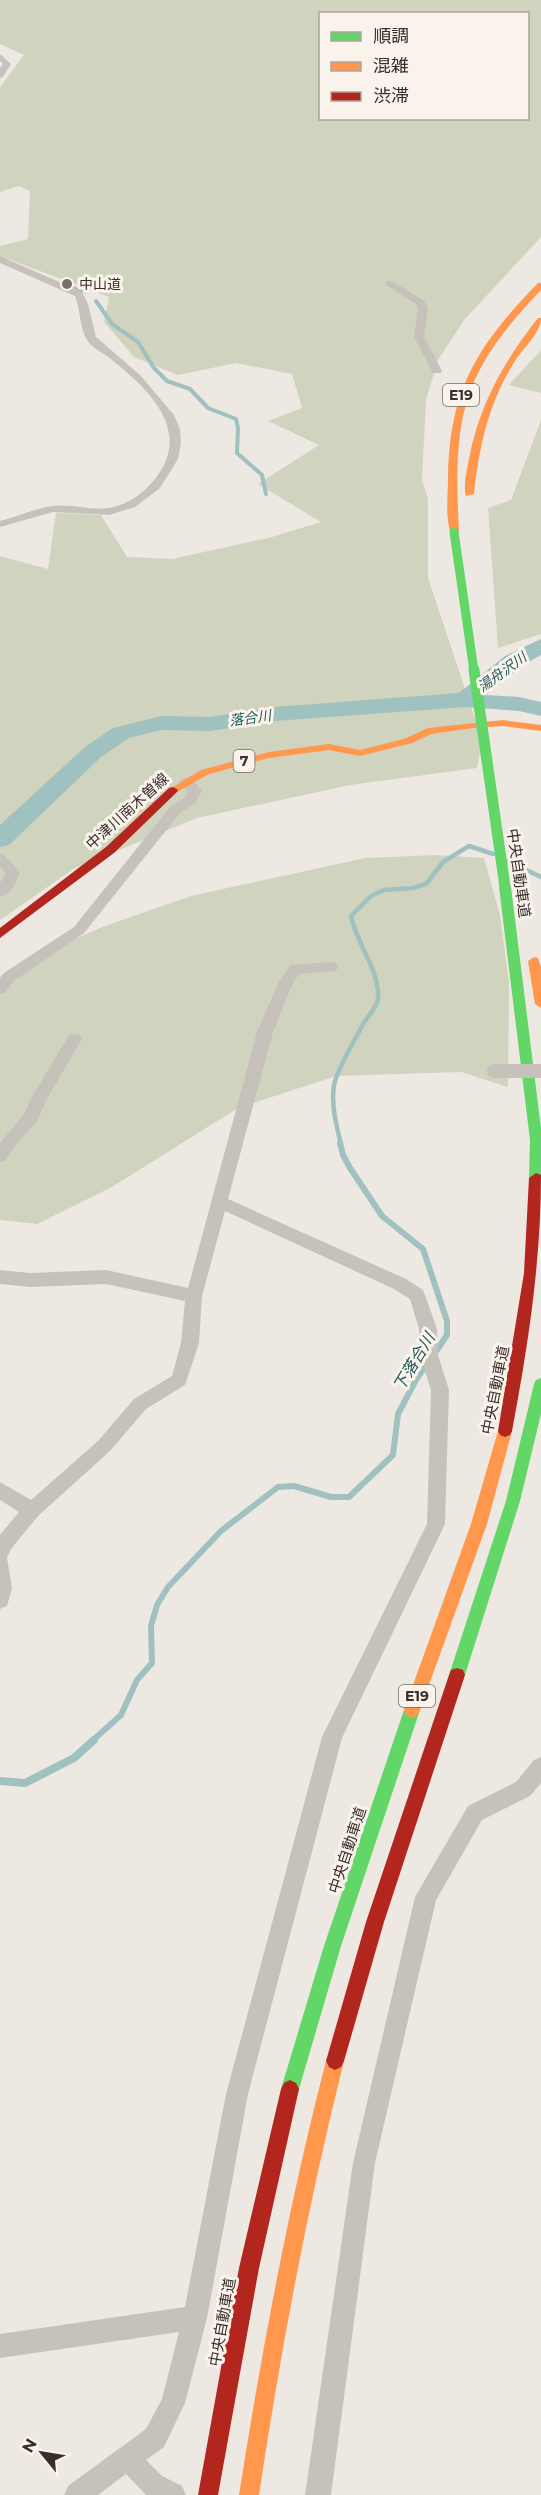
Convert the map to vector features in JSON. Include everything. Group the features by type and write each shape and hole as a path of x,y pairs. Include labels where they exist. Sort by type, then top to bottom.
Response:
{"main road":[{"name":"中央自動車道","path":"208,2495 249,2268 284,2113 318,1989 369,1832 479,1524 504,1434 519,1357 532,1262 536,1210 536,1140 505,887 451,499 453,432 457,407 466,381 480,354 497,330 541,285"},
{"name":"E19","path":"469,510 471,464 482,410 508,360 541,320"},
{"path":"475,578 499,743"},
{"name":"中津川南木曽線","path":"0,934 76,878 110,850 165,795 186,781 235,763 269,755 329,747 360,753 408,741 428,731 503,723 541,728"},
{"path":"532,950 541,1004"},
{"name":"E19","path":"249,2495 286,2275 325,2102 351,2003 399,1844 505,1534 530,1440 541,1384"}],"street":[{"path":"0,57 7,64 0,75"},
{"path":"0,259 81,296 89,333 93,340 115,357 170,416 177,438 168,469 149,492 115,511 67,507 50,509 0,524"},
{"path":"389,283 419,301 423,308 419,337 437,371"},
{"path":"0,989 9,977 79,930 175,810 190,800 195,791 186,781"},
{"path":"0,892 10,881 13,872 4,862"},
{"path":"0,1554 4,1544 32,1510 104,1446 141,1404 179,1380 190,1343 194,1296 265,1032 285,984 295,969 331,967"},
{"path":"0,1156 8,1143 32,1116 37,1102 74,1039"},
{"path":"494,1071 541,1071"},
{"path":"77,2495 155,2438 164,2425 173,2403 195,2318 237,2094 332,1737 436,1524 440,1390 431,1361 428,1329 417,1295 400,1284 218,1202"},
{"path":"0,1277 30,1280 106,1277 194,1296"},
{"path":"0,1490 32,1510"},
{"path":"0,1563 3,1588 0,1600"},
{"path":"318,2495 364,2163 426,1897 476,1813 523,1789 541,1767"},
{"path":"0,2346 195,2318"},
{"path":"130,2456 137,2472 154,2487 174,2495"}],"green space":[{"path":"0,0 541,0 541,237 464,320 438,360 426,400 422,480 428,499 428,578 482,740 477,768 350,785 197,818 75,868 0,920 0,556 48,569 56,513 101,515 127,557 172,559 272,537 321,522 258,484 319,445 268,421 302,408 292,374 236,363 178,375 134,357 104,322 109,297 0,256 0,246 28,239 30,191 19,186 0,192 0,87 24,55 0,44"},
{"path":"541,350 541,393 509,385"},
{"path":"541,420 541,634 498,648 488,508 511,500"},
{"path":"437,855 484,858 500,915 509,983 508,1087 461,1072 336,1076 238,1108 112,1187 37,1224 0,1220 0,977 21,962 105,926 191,896 365,858"}],"waterway":[{"path":"62,284 86,292"},
{"path":"96,301 112,324 138,342 154,368 167,381 190,389 208,408 236,419 237,453 262,475 266,494"},
{"name":"湯舟沢川","path":"465,700 513,661 541,646"},
{"name":"落合川","path":"0,839 93,752 121,733 162,723 210,724 275,714 465,700"},
{"name":"落合川","path":"465,700 519,704 541,709"},
{"name":"下落合川","path":"341,1144 334,1107 334,1085 346,1056 378,999 378,988 372,967 351,916 371,896 384,890 413,888 426,884 443,862 469,846 493,854"},
{"name":"下落合川","path":"507,861 541,877"},
{"name":"下落合川","path":"340,1143 350,1168 382,1216 423,1249 447,1321 447,1335 435,1353"},
{"name":"下落合川","path":"92,1741 121,1715 137,1680 152,1663 151,1626 157,1605 168,1587 221,1531 278,1487 294,1486 331,1497 349,1497 393,1455 398,1414 417,1378 428,1363"},
{"name":"下落合川","path":"0,1781 25,1783 74,1758 94,1740"}],"traffic: fast":[{"path":"454,532 505,887"},
{"path":"505,887 536,1140 536,1178"},
{"path":"457,1675 513,1501 541,1384"},
{"path":"290,2089 332,1946 412,1710"}],"traffic: slow":[{"path":"454,532 453,456 456,425 463,396 474,369 491,342 513,314 541,285"},
{"path":"469,494 476,444 490,401 511,360 541,320"},
{"path":"173,790 205,772 269,755 329,747 360,753 408,741 428,731 473,725 503,723 541,728"},
{"path":"534,961 541,1004"},
{"path":"412,1710 479,1524 505,1431"},
{"path":"249,2495 286,2277 335,2061"}],"traffic: jam":[{"path":"0,934 110,850 173,790"},
{"path":"505,1431 522,1336 530,1273 536,1178"},
{"path":"335,2061 375,1922 457,1675"},
{"path":"208,2495 249,2268 290,2089"}],"place":[{"name":"中山道","path":"67,284"}]}
